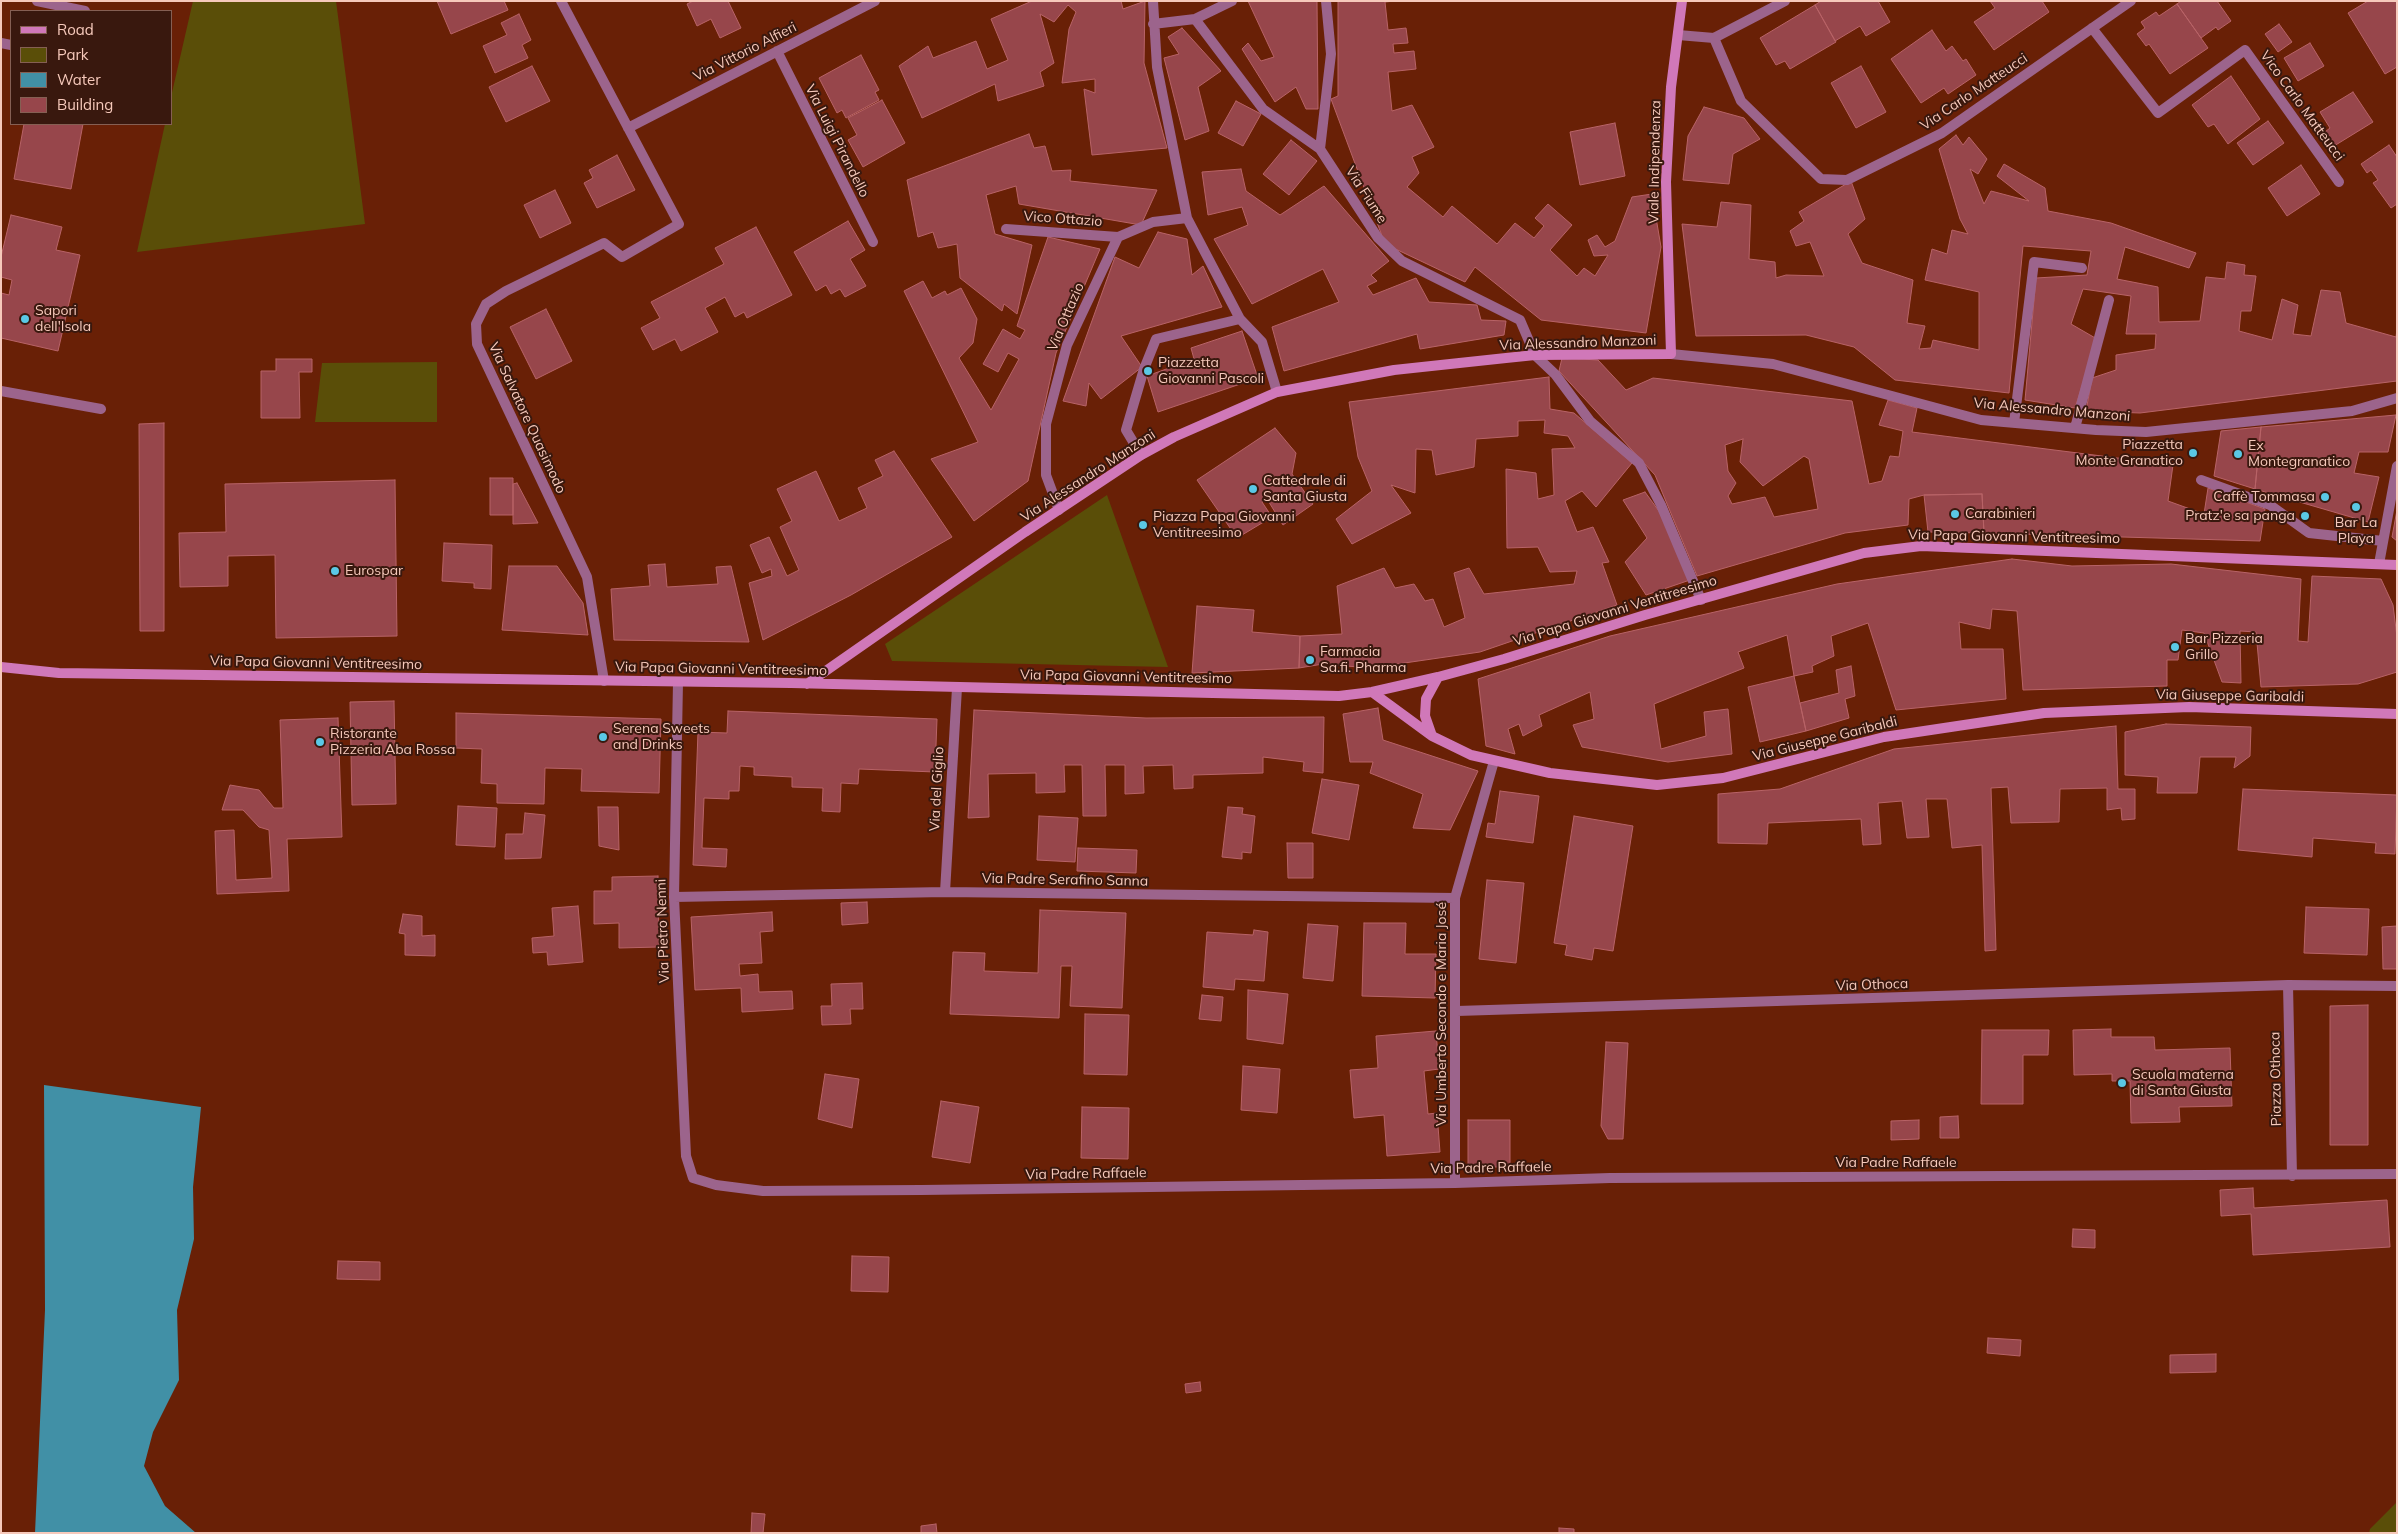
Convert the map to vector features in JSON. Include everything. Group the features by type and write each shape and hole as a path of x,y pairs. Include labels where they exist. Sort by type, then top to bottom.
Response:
{"main road":[{"name":"Viale Indipendenza","path":"1671,354 1666,182 1671,87 1682,1"},
{"name":"Via Alessandro Manzoni","path":"806,684 1141,455 1174,437 1277,392 1394,370 1535,356 1671,354"},
{"name":"Via Papa Giovanni Ventitreesimo","path":"1,667 69,673 806,684 1339,696 1372,692 1438,677 1864,553 1921,546 2397,565"},
{"path":"1432,736 1425,716 1426,699 1438,677"},
{"name":"Via Giuseppe Garibaldi","path":"1372,692 1432,736 1471,755 1550,773 1657,785 1723,778 1884,737 2044,713 2190,707 2397,714"}],"street":[{"path":"36,1 80,10"},
{"name":"Via Salvatore Quasimodo","path":"561,1 679,224 622,257 604,243 506,291 486,304 476,324 477,344 587,577 604,681"},
{"name":"Via Vittorio Alfieri","path":"628,128 875,1"},
{"path":"1153,1 1157,67 1187,218 1240,319 1262,342 1277,392"},
{"path":"1153,24 1195,19 1232,1"},
{"path":"1320,149 1331,54 1326,1"},
{"path":"1678,35 1714,38 1785,1"},
{"name":"Via Carlo Matteucci","path":"1714,38 1741,101 1821,179 1847,180 1942,133 2131,1"},
{"name":"Via Fiume","path":"1195,19 1263,109 1320,149 1378,238 1402,261 1520,320 1535,356"},
{"name":"Vico Carlo Matteucci","path":"2092,28 2158,113 2245,50 2339,182"},
{"name":"Via Luigi Pirandello","path":"777,52 873,242"},
{"path":"1118,237 1153,222 1187,218"},
{"name":"Vico Ottazio","path":"1006,229 1118,237"},
{"name":"Via Ottazio","path":"1059,510 1046,474 1046,424 1067,345 1118,237"},
{"path":"2014,423 2034,262 2082,268"},
{"path":"2075,428 2109,300"},
{"path":"1141,455 1126,430 1144,369 1156,339 1240,319"},
{"name":"Via Alessandro Manzoni","path":"1671,354 1773,364 1981,420 2075,428 2146,432 2352,410 2397,398"},
{"path":"1535,356 1555,374 1590,421 1639,463 1661,505 1701,600"},
{"path":"1,391 102,409"},
{"path":"2379,564 2397,466"},
{"path":"2201,480 2270,505 2309,533 2384,541"},
{"name":"Via Pietro Nenni","path":"678,682 674,897 686,1156 693,1178"},
{"name":"Via del Giglio","path":"945,892 957,688"},
{"name":"Via Umberto Secondo e Maria José","path":"1455,1183 1457,1011 1455,898 1494,761"},
{"name":"Via Padre Serafino Sanna","path":"674,897 945,892 1455,898"},
{"path":"2288,985 2397,986"},
{"name":"Via Othoca","path":"1457,1011 2288,985"},
{"name":"Piazza Othoca","path":"2288,985 2292,1176"},
{"path":"2292,1176 2397,1174"},
{"name":"Via Padre Raffaele","path":"693,1178 716,1185 763,1191 1455,1183 1610,1178 2292,1176"}],"green space":[{"path":"193,1 336,1 365,224 137,252 165,125 172,125 172,93"},
{"path":"437,362 437,422 315,422 322,363"},
{"path":"1107,495 1168,667 892,661 885,644"},
{"path":"2397,1502 2397,1533 2369,1533 2370,1529"}],"water":[{"path":"44,1085 201,1107 193,1187 194,1239 177,1310 179,1380 153,1432 144,1466 165,1506 196,1533 35,1533 45,1310"}],"building":[{"path":"437,1 504,1 508,10 451,34"},
{"path":"693,1 728,1 741,28 720,38 711,19 697,26 687,4"},
{"path":"1032,1 1121,1 1123,9 1145,1 1144,63 1167,148 1092,155 1084,89 1095,93 1095,79 1062,83 1069,29 1076,12 1068,5 1054,22 1040,14 1054,63 1040,72 1044,86 998,101 995,84 922,118 899,66 928,46 933,58 976,41 987,69 1008,60 991,19"},
{"path":"1248,1 1317,1 1318,109 1306,109 1296,87 1275,102 1242,49 1248,43 1261,61 1274,57"},
{"path":"1338,1 1395,1 1385,2 1388,30 1406,28 1408,43 1393,44 1394,53 1414,51 1416,69 1388,72 1392,111 1412,105 1434,147 1412,157 1419,173 1407,187 1443,217 1452,206 1497,244 1515,223 1534,238 1544,226 1535,218 1548,204 1572,225 1550,250 1577,276 1584,268 1595,276 1608,255 1594,256 1588,240 1597,235 1605,247 1615,241 1632,197 1652,194 1661,247 1646,333 1541,320 1475,267 1465,282 1385,244 1331,99 1338,96"},
{"path":"1821,1 1878,1 1890,22 1866,36 1860,26 1835,41 1815,5"},
{"path":"1990,1 2042,1 2049,12 1994,50 1974,22 1995,8"},
{"path":"2181,1 2217,1 2231,21 2218,30 2216,27 2201,38 2177,4"},
{"path":"2368,1 2397,1 2397,67 2385,74 2348,13"},
{"path":"2177,4 2208,48 2170,74 2149,44 2146,46 2137,34 2145,28 2141,22 2156,12 2159,16"},
{"path":"1815,5 1836,42 1790,69 1785,61 1776,65 1760,38"},
{"path":"519,14 531,40 522,45 528,58 495,73 483,46 507,35 501,23"},
{"path":"2279,24 2292,42 2278,52 2265,34"},
{"path":"1182,28 1221,71 1198,87 1209,131 1185,140 1164,58 1179,54 1168,37"},
{"path":"1932,30 1946,51 1952,46 1963,61 1966,59 1976,75 1948,94 1944,88 1921,103 1891,59"},
{"path":"2310,43 2324,66 2298,81 2284,58"},
{"path":"861,55 879,90 875,92 879,100 846,118 842,110 837,113 819,78"},
{"path":"532,66 550,101 506,122 489,87"},
{"path":"1861,66 1886,112 1856,128 1831,83"},
{"path":"2231,76 2260,119 2228,144 2214,124 2208,127 2192,105"},
{"path":"2353,92 2373,122 2334,146 2325,132 2330,128 2320,112"},
{"path":"882,100 905,143 863,167 848,140 857,135 848,118"},
{"path":"1236,101 1261,114 1243,146 1218,133"},
{"path":"1704,107 1744,118 1760,139 1733,154 1729,184 1683,180 1688,136"},
{"path":"2268,121 2284,143 2253,165 2237,143"},
{"path":"1615,123 1625,176 1580,185 1570,132"},
{"path":"24,125 83,125 71,189 14,179"},
{"path":"1029,134 1034,148 1045,146 1052,171 1071,170 1070,181 1157,190 1141,225 1019,204 1016,186 986,195 995,234 1032,245 1017,314 1004,304 1002,311 960,278 957,244 938,248 933,232 918,237 907,180"},
{"path":"1956,135 1963,145 1969,137 1987,159 1978,174 1970,169 1984,204 1991,191 2029,201 1997,176 2004,164 2045,188 2048,211 2111,223 2196,253 2189,268 2125,247 2117,279 2158,287 2159,322 2200,321 2206,277 2225,279 2227,262 2245,265 2244,275 2256,276 2251,311 2241,311 2239,331 2272,340 2282,299 2298,305 2293,334 2311,336 2321,290 2340,292 2346,323 2396,337 2397,329 2397,381 2140,413 2086,411 2092,378 2116,370 2116,355 2155,349 2156,334 2126,334 2131,296 2083,289 2071,324 2097,339 2075,408 2025,400 2036,278 2087,275 2091,251 2023,246 2009,393 1895,380 1854,347 1806,335 1696,336 1682,224 1717,227 1721,202 1751,205 1749,259 1775,262 1776,278 1786,275 1824,276 1810,242 1796,246 1790,231 1804,221 1799,212 1851,181 1865,219 1848,234 1862,263 1913,280 1907,323 1925,326 1919,349 1931,348 1933,340 1979,350 1979,292 1925,280 1932,249 1947,254 1952,230 1968,234 1960,219 1939,149"},
{"path":"1291,140 1317,161 1289,195 1263,174"},
{"path":"2389,145 2397,157 2397,204 2391,208 2373,183 2378,180 2371,170 2367,173 2361,164"},
{"path":"617,155 635,190 597,208 584,183 593,178 589,170"},
{"path":"2301,165 2320,194 2287,216 2268,188"},
{"path":"1241,169 1246,191 1280,215 1324,186 1389,261 1371,275 1377,281 1367,286 1373,295 1416,278 1429,302 1477,305 1481,320 1506,321 1504,335 1420,349 1417,334 1284,371 1272,327 1339,302 1323,269 1252,304 1214,239 1248,225 1242,207 1208,215 1202,172"},
{"path":"555,190 571,223 540,238 524,205"},
{"path":"11,215 62,227 56,250 80,255 58,351 1,338 1,293 9,295 12,280 1,277 1,257"},
{"path":"848,221 865,250 850,259 866,286 845,297 840,289 831,294 826,285 816,291 794,252"},
{"path":"756,227 792,295 747,318 744,312 735,317 725,297 705,308 718,332 681,351 675,339 653,350 641,328 660,318 651,302 724,264 715,248"},
{"path":"1158,232 1187,239 1192,275 1203,266 1222,307 1121,336 1142,367 1101,399 1089,383 1086,406 1063,401 1115,257 1139,268"},
{"path":"1048,237 1100,249 1056,353 1028,481 974,521 931,459 978,442 904,291 923,281 932,298 945,291 947,295 961,288 977,319 973,343 959,358 991,410 1019,359 1008,353 998,372 983,364 1003,329 1020,339 1025,330 1017,326"},
{"path":"546,309 572,361 536,379 510,327"},
{"path":"1242,331 1258,378 1158,412 1147,376 1194,359 1191,348"},
{"path":"1562,358 1598,360 1626,390 1653,378 1852,401 1869,484 1882,481 1890,456 1899,457 1903,431 1879,425 1888,400 1917,408 1912,432 2173,465 2168,501 2204,514 2208,488 2265,509 2260,541 1984,533 1982,494 1924,495 1909,499 1908,525 1845,533 1697,576 1655,475 1559,371","holes":["1743,439 1740,462 1763,486 1804,456 1809,459 1818,509 1774,517 1765,497 1732,504 1728,496 1736,483 1728,471 1725,445"]},
{"path":"276,359 312,359 312,372 299,372 300,418 261,418 261,371 276,371"},
{"path":"1549,377 1550,409 1574,413 1632,463 1596,507 1582,491 1565,501 1577,532 1593,527 1609,562 1602,563 1617,605 1480,652 1370,668 1323,664 1299,668 1300,636 1342,634 1337,586 1384,568 1395,588 1414,584 1425,601 1433,599 1444,627 1465,618 1454,573 1469,568 1484,594 1574,584 1577,571 1550,572 1538,547 1507,548 1506,469 1536,473 1538,499 1554,495 1552,449 1575,448 1568,436 1544,433 1545,420 1518,421 1518,436 1476,439 1474,467 1436,475 1432,450 1416,449 1415,493 1391,485 1411,513 1352,544 1336,519 1372,491 1358,457 1349,402"},
{"path":"2396,415 2388,452 2359,452 2354,473 2379,477 2368,522 2255,489 2261,427"},
{"path":"164,423 164,631 140,631 139,424"},
{"name":"Ex Montegranatico","path":"2261,427 2255,489 2214,476 2221,431"},
{"name":"Cattedrale di Santa Giusta","path":"1275,428 1296,453 1292,474 1313,504 1283,525 1267,499 1262,502 1272,517 1237,538 1197,480"},
{"path":"894,451 952,537 851,595 763,640 749,583 772,576 771,569 762,573 750,545 769,537 787,576 799,570 780,527 792,521 777,489 816,471 839,521 867,508 858,488 883,476 875,460"},
{"path":"490,478 513,478 513,515 490,515"},
{"name":"Eurospar","path":"395,480 397,636 276,638 275,555 228,556 228,586 180,587 179,533 226,532 225,484"},
{"path":"517,483 538,523 513,524 513,484"},
{"path":"1645,492 1664,518 1690,580 1646,595 1625,562 1647,538 1623,500"},
{"name":"Carabinieri","path":"1982,494 1984,533 1928,532 1924,495"},
{"path":"2397,510 2397,541 2392,537"},
{"path":"444,543 492,545 491,589 474,588 474,583 442,581"},
{"path":"2012,559 2072,566 2171,564 2301,579 2298,641 2308,642 2312,576 2381,579 2393,605 2397,637 2397,672 2358,684 2261,687 2256,632 2240,631 2241,683 2222,682 2204,633 2182,630 2178,660 2167,660 2167,686 2023,690 2017,611 1992,609 1990,629 1959,622 1961,649 2003,649 2006,699 1896,710 1868,623 1831,636 1834,656 1812,666 1813,672 1794,676 1787,635 1738,652 1744,668 1654,704 1661,749 1706,736 1704,712 1728,709 1732,754 1668,762 1582,747 1573,725 1594,719 1590,692 1539,715 1542,726 1523,736 1519,724 1508,729 1515,754 1486,746 1478,679 1610,636 1837,584"},
{"path":"665,564 667,587 718,584 716,567 731,566 749,642 614,640 611,589 650,586 648,565"},
{"path":"509,566 557,566 583,603 588,635 502,630"},
{"path":"1197,606 1254,610 1252,632 1300,636 1299,668 1192,673"},
{"path":"1851,666 1855,696 1845,699 1849,718 1806,731 1800,703 1839,693 1836,670"},
{"path":"1794,676 1806,731 1760,742 1748,687"},
{"path":"394,701 396,804 352,805 350,702"},
{"path":"1378,708 1383,740 1478,771 1450,830 1413,828 1423,794 1370,773 1373,762 1350,762 1343,714"},
{"path":"974,710 1146,718 1324,717 1323,773 1303,771 1304,762 1263,757 1263,773 1193,775 1193,788 1174,789 1173,765 1143,766 1144,793 1125,794 1125,765 1105,765 1106,816 1083,816 1082,765 1064,765 1065,792 1036,793 1036,773 988,774 989,817 968,818"},
{"path":"728,711 937,719 935,772 859,769 858,784 841,783 840,812 822,811 823,788 792,787 792,777 754,775 754,767 740,766 739,791 729,791 729,799 704,798 702,848 727,849 726,867 693,865 698,732 727,733"},
{"path":"456,713 661,719 659,793 581,791 582,769 545,768 544,804 497,803 497,784 481,783 482,749 456,748"},
{"path":"338,718 342,837 287,839 289,891 217,894 215,831 234,830 236,880 272,878 269,830 259,827 243,810 222,810 230,785 259,790 274,808 283,808 280,720"},
{"path":"2166,724 2251,727 2250,756 2234,768 2236,757 2200,757 2197,793 2157,793 2158,777 2125,775 2125,732"},
{"path":"2116,726 2118,789 2135,789 2135,819 2122,820 2121,808 2107,810 2107,788 2060,789 2059,822 2011,823 2008,787 1991,788 1996,950 1985,951 1982,845 1952,848 1947,799 1926,799 1929,837 1907,838 1902,801 1878,803 1881,844 1863,845 1861,819 1768,823 1767,844 1718,843 1718,794 1780,789 1894,749"},
{"path":"1322,779 1359,785 1349,840 1312,833"},
{"path":"2243,789 2397,795 2395,854 2375,853 2376,843 2313,838 2312,857 2238,850"},
{"path":"1500,791 1539,796 1533,843 1486,837 1488,823 1495,824"},
{"path":"458,806 497,808 495,847 456,845"},
{"path":"598,807 618,807 619,850 599,846"},
{"path":"1228,807 1243,808 1242,814 1255,816 1251,853 1242,852 1242,859 1222,857"},
{"path":"525,813 545,815 541,858 505,859 506,834 523,834"},
{"path":"1039,816 1078,818 1075,862 1037,860"},
{"path":"1574,816 1633,826 1613,951 1594,948 1592,960 1565,955 1567,945 1554,943"},
{"path":"1287,843 1313,843 1313,878 1288,878"},
{"path":"1078,848 1137,850 1136,873 1077,871"},
{"path":"658,876 659,947 619,948 619,923 594,924 594,891 612,891 612,877"},
{"path":"1487,880 1524,883 1516,963 1479,959"},
{"path":"867,902 868,923 842,925 841,903"},
{"path":"578,906 583,962 548,965 547,952 533,953 532,938 554,936 552,908"},
{"path":"2306,907 2369,909 2367,955 2304,953"},
{"path":"1040,910 1126,913 1122,1008 1070,1006 1072,966 1061,966 1059,1018 950,1014 953,952 985,953 984,971 1038,973"},
{"path":"772,912 773,931 760,932 762,963 739,964 740,976 758,974 759,992 792,991 793,1009 742,1012 741,988 695,990 691,917"},
{"path":"403,914 422,916 422,936 435,935 435,956 405,955 405,934 399,933"},
{"path":"1364,923 1406,923 1405,954 1436,954 1435,998 1362,996"},
{"path":"1308,924 1338,926 1333,981 1303,978"},
{"path":"2397,926 2397,969 2383,969 2382,927"},
{"path":"1254,930 1268,932 1264,981 1235,979 1234,990 1203,987 1207,932 1253,935"},
{"path":"862,983 863,1009 850,1009 851,1024 822,1025 821,1006 832,1006 831,984"},
{"path":"1248,990 1288,994 1283,1044 1247,1039"},
{"path":"1202,995 1223,997 1221,1021 1199,1019"},
{"path":"2368,1005 2368,1145 2330,1145 2330,1006"},
{"path":"1085,1014 1129,1015 1127,1075 1084,1074"},
{"path":"2111,1029 2111,1037 2154,1037 2155,1050 2230,1048 2232,1106 2179,1107 2180,1122 2131,1123 2130,1081 2112,1081 2112,1074 2074,1075 2073,1030"},
{"path":"1982,1030 2049,1030 2048,1055 2023,1055 2023,1104 1981,1104"},
{"path":"1436,1031 1439,1069 1424,1071 1428,1114 1437,1113 1440,1152 1387,1156 1384,1115 1354,1118 1350,1070 1378,1068 1376,1036"},
{"path":"1606,1042 1628,1043 1623,1139 1608,1139 1601,1126"},
{"path":"1243,1066 1280,1069 1277,1113 1241,1110"},
{"path":"825,1074 859,1079 852,1128 818,1119"},
{"path":"941,1101 979,1107 970,1163 932,1157"},
{"path":"1082,1107 1129,1108 1128,1159 1081,1158"},
{"path":"1958,1116 1959,1138 1940,1138 1940,1117"},
{"path":"1468,1120 1510,1120 1510,1167 1468,1167"},
{"path":"1919,1120 1919,1139 1891,1140 1891,1121"},
{"path":"2253,1188 2254,1208 2387,1200 2390,1247 2253,1255 2251,1214 2221,1216 2220,1190"},
{"path":"2073,1229 2095,1230 2095,1248 2072,1247"},
{"path":"852,1256 889,1257 888,1292 851,1291"},
{"path":"338,1261 380,1262 380,1280 337,1279"},
{"path":"1988,1338 2021,1340 2020,1356 1987,1353"},
{"path":"2216,1354 2216,1372 2170,1373 2170,1355"},
{"path":"1200,1382 1201,1391 1186,1393 1185,1384"},
{"path":"752,1513 765,1514 763,1533 751,1533"},
{"path":"936,1524 937,1533 921,1533 921,1526"},
{"path":"1559,1528 1574,1529 1574,1533 1559,1533"}],"place":[{"name":"Sapori dell'Isola","path":"25,319"},
{"name":"Piazzetta Giovanni Pascoli","path":"1148,371"},
{"name":"Piazzetta Monte Granatico","path":"2193,453"},
{"name":"Ex Montegranatico","path":"2238,454"},
{"name":"Cattedrale di Santa Giusta","path":"1253,489"},
{"name":"Caffè Tommasa","path":"2325,497"},
{"name":"Bar La Playa","path":"2356,507"},
{"name":"Carabinieri","path":"1955,514"},
{"name":"Pratz'e sa panga","path":"2305,516"},
{"name":"Piazza Papa Giovanni Ventitreesimo","path":"1143,525"},
{"name":"Eurospar","path":"335,571"},
{"name":"Bar Pizzeria Grillo","path":"2175,647"},
{"name":"Farmacia Sa.fi. Pharma","path":"1310,660"},
{"name":"Serena Sweets and Drinks","path":"603,737"},
{"name":"Ristorante Pizzeria Aba Rossa","path":"320,742"},
{"name":"Scuola materna di Santa Giusta","path":"2122,1083"}]}
